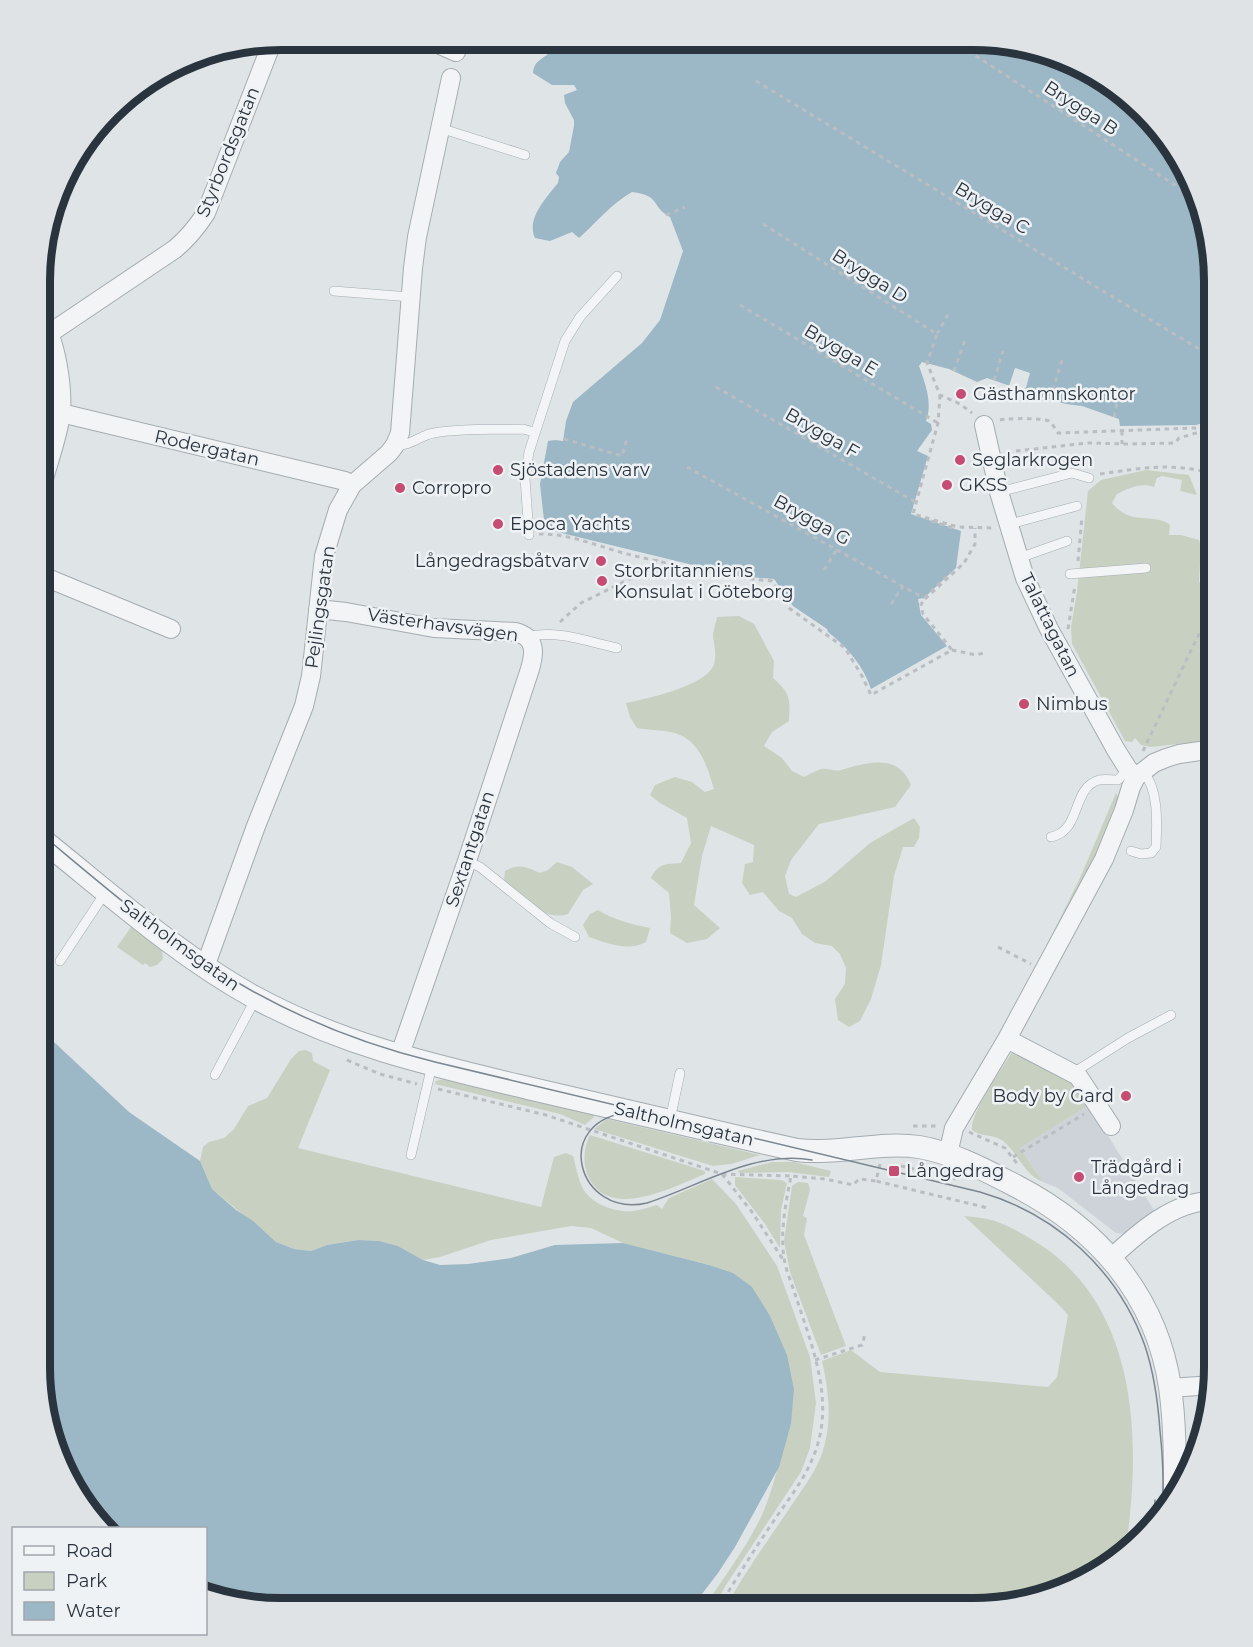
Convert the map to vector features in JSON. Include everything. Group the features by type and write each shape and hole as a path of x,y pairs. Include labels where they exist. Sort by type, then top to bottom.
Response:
{"street":[{"name":"Styrbordsgatan","path":"50,323 175,249 188,238 206,213 269,50"},
{"path":"395,445 400,433 417,237 451,78"},
{"path":"50,344 59,377 61,413 50,455"},
{"name":"Rodergatan","path":"61,413 345,481 351,485"},
{"name":"Talattagatan","path":"984,425 999,492 1037,608 1136,772"},
{"name":"Pejlingsgatan","path":"205,967 256,826 304,706 311,676 320,579 331,529 351,485 389,453 395,445"},
{"path":"50,579 171,629"},
{"name":"Västerhavsvägen","path":"318,609 434,627 516,632 529,639"},
{"name":"Sextantgatan","path":"399,1057 467,861 533,659 534,652 529,639"},
{"path":"948,1154 954,1128 1007,1039 1104,859 1117,829 1136,772 1166,758 1204,750"},
{"name":"Saltholmsgatan","path":"50,849 205,967 256,998 326,1031 399,1057 430,1076 670,1121 797,1150 831,1152 910,1146 948,1154 1047,1203 1086,1232 1111,1258 1128,1281 1153,1327 1170,1388 1176,1476"},
{"path":"1007,1039 1073,1073 1082,1081 1111,1126"},
{"path":"1111,1258 1142,1232 1174,1211 1192,1203 1204,1202"},
{"path":"1170,1388 1203,1386"}],"lane":[{"path":"440,128 525,155"},
{"path":"529,536 525,478 534,432 565,341 580,317 617,276"},
{"path":"334,291 410,297"},
{"path":"395,445 403,446 419,437 451,431 524,429 534,432"},
{"path":"999,492 1072,473 1089,478"},
{"path":"1010,524 1077,506"},
{"path":"1019,558 1067,541"},
{"path":"1073,573 1146,568"},
{"path":"529,639 539,633 617,648"},
{"path":"1051,837 1067,830 1086,789 1099,780 1118,780 1136,772 1151,780 1156,811 1156,847 1150,853 1141,854 1131,851"},
{"path":"467,861 480,867 541,916 574,937"},
{"path":"60,961 106,892"},
{"path":"215,1075 256,998"},
{"path":"1073,1073 1128,1038 1171,1015"},
{"path":"670,1121 681,1073"},
{"path":"411,1155 430,1076"}],"path":[{"name":"Brygga B","path":"964,49 1186,192"},
{"name":"Brygga C","path":"756,81 1204,352"},
{"path":"666,215 685,207"},
{"name":"Brygga D","path":"764,224 937,334"},
{"name":"Brygga E","path":"740,305 938,423"},
{"path":"916,503 938,423 940,395 927,363 937,334 950,311"},
{"path":"954,371 966,338"},
{"path":"994,380 1003,351"},
{"path":"1050,399 1063,357"},
{"name":"Brygga F","path":"716,387 916,503 913,514 958,527 975,528"},
{"path":"1114,417 1120,390"},
{"path":"940,395 960,404 984,425 1010,417 1046,420 1052,423 1058,433 1194,428 1204,430"},
{"path":"1122,430 1122,444"},
{"path":"990,456 1005,452 1089,443 1175,442 1179,438 1204,431"},
{"path":"564,439 622,456"},
{"path":"621,461 627,440"},
{"name":"Brygga G","path":"687,466 925,598"},
{"path":"1089,478 1159,466 1204,473"},
{"path":"911,515 952,528"},
{"path":"1058,644 1067,637 1073,573 1082,515"},
{"path":"925,598 964,564 975,544 975,528 993,528 1010,524"},
{"path":"529,536 542,534 562,536 635,556 740,579 772,581 789,608 845,648 871,695 952,650"},
{"path":"824,570 837,549"},
{"path":"556,627 581,603 652,568 656,565 657,559"},
{"path":"956,568 925,598 921,604 923,614 952,650 976,655 984,653"},
{"path":"891,604 903,586"},
{"path":"1136,772 1148,739 1204,626"},
{"path":"998,947 1027,962"},
{"path":"344,1059 380,1074 430,1076 722,1174 791,1176 825,1179 853,1185 859,1179 876,1181 988,1208"},
{"path":"1013,1157 1098,1106"},
{"path":"908,1126 954,1128 999,1144 1013,1157 1021,1169"},
{"path":"876,1181 881,1161 887,1162"},
{"path":"893,1164 965,1182"},
{"path":"722,1174 752,1212 784,1261"},
{"path":"724,1598 743,1566 805,1476 821,1433 822,1386 784,1261 784,1215 791,1176"},
{"path":"815,1360 862,1345 865,1334"}],"shaded area":[{"path":"1089,1105 1155,1212 1125,1234 1116,1233 1058,1188 1043,1182 1020,1148"}],"green space":[{"path":"1146,470 1189,475 1197,495 1180,491 1182,480 1162,476 1157,478 1154,487 1140,485 1131,488 1117,494 1112,503 1127,515 1164,521 1170,525 1169,535 1181,535 1199,540 1201,547 1199,581 1204,592 1204,741 1151,747 1141,745 1135,738 1132,742 1125,741 1072,644 1071,627 1088,491 1101,480"},
{"path":"739,616 754,624 774,661 773,678 783,688 789,702 789,721 772,732 764,746 782,758 792,771 804,777 822,769 838,770 881,762 899,768 911,785 895,807 819,824 791,860 785,876 789,894 796,897 826,881 870,843 914,818 920,827 919,838 914,847 903,847 894,876 881,965 871,999 860,1021 849,1027 838,1020 835,999 845,984 846,968 840,954 832,946 815,943 802,934 792,918 779,911 763,892 750,895 742,883 745,864 753,862 754,845 711,826 702,856 694,905 720,928 707,939 687,943 670,933 669,893 651,878 660,867 681,863 691,843 687,818 650,795 655,785 675,777 692,782 705,792 714,789 705,763 691,742 675,733 637,728 630,717 626,703 675,690 700,679 709,672 714,664 713,634 717,617"},
{"path":"1116,793 1119,799 1106,839 1044,956 1041,957 1080,878"},
{"path":"557,862 572,867 593,884 583,890 568,914 559,916 541,911 525,900 504,880 505,871 515,867 523,867 540,873 548,870"},
{"path":"598,910 616,919 650,928 646,942 625,946 589,937 583,925 590,914"},
{"path":"131,927 162,951 163,959 157,965 150,967 145,963 143,965 117,947"},
{"path":"1014,1049 1074,1083 1089,1105 1020,1148 1043,1182 1026,1169 1003,1141 972,1130 976,1113"},
{"path":"306,1050 312,1053 313,1061 330,1070 298,1148 541,1207 554,1157 566,1153 573,1156 584,1191 595,1201 610,1208 633,1211 657,1205 662,1209 669,1198 712,1179 736,1204 777,1266 810,1357 816,1403 810,1448 801,1472 719,1598 710,1598 761,1517 791,1424 709,1265 623,1243 591,1228 571,1226 491,1240 440,1257 423,1260 398,1246 379,1241 358,1240 327,1245 311,1251 294,1249 276,1242 212,1189 200,1161 203,1147 209,1142 224,1138 234,1129 248,1106 267,1098 291,1059 299,1051"},
{"path":"444,1079 594,1114 594,1117 585,1125 560,1114 435,1084 436,1081"},
{"path":"607,1119 760,1155 731,1164 713,1166 594,1129"},
{"path":"590,1135 705,1171 705,1174 661,1192 628,1199 613,1198 600,1192 587,1174 584,1157"},
{"path":"772,1162 794,1162 831,1171 829,1177 788,1172 739,1173 738,1171"},
{"path":"735,1177 781,1180 787,1183 781,1210 780,1248 735,1185"},
{"path":"798,1182 808,1183 810,1190 803,1216 807,1218 804,1235 846,1346 821,1355 790,1272 784,1241 792,1186"},
{"path":"964,1216 1001,1223 1036,1242 1070,1269 1096,1302 1114,1340 1126,1381 1132,1424 1133,1468 1125,1540 1101,1559 1075,1574 1032,1590 1003,1596 731,1598 808,1482 820,1459 827,1433 829,1412 822,1361 851,1350 880,1372 1048,1387 1057,1377 1068,1315"}],"water":[{"path":"549,49 973,49 1003,51 1032,57 1088,80 1125,107 1156,140 1180,178 1191,206 1202,250 1204,280 1204,423 1196,425 1120,426 1119,419 1082,406 1045,398 987,378 977,382 949,369 922,362 919,366 926,386 929,407 926,421 931,424 932,430 917,451 928,456 911,514 961,531 956,568 924,598 918,599 921,615 947,646 871,689 864,672 848,650 827,629 793,606 774,579 738,576 545,529 540,484 548,441 563,441 566,421 573,402 642,343 660,320 683,251 670,217 648,196 632,192 579,238 572,232 550,241 535,238 533,224 535,216 558,183 559,177 556,173 560,162 569,152 574,120 565,103 564,95 577,90 574,85 552,85 533,73 537,62 547,55"},
{"path":"50,1038 129,1112 200,1161 212,1189 236,1210 253,1221 276,1242 294,1249 311,1251 327,1245 358,1240 379,1241 398,1246 423,1260 440,1265 511,1258 555,1245 623,1243 733,1273 752,1287 770,1316 787,1355 794,1389 791,1424 779,1467 718,1573 699,1598 280,1598 250,1596 207,1585 207,1527 114,1527 88,1495 73,1469 57,1426 51,1397"}],"pier":[{"path":"1015,368 1030,373 1025,391 1009,386"}],"tram line":[{"path":"50,841 142,916 206,963 260,995 345,1034 374,1045 435,1062 980,1192 1034,1215 1058,1230 1081,1249 1119,1293 1133,1318 1145,1346 1157,1398 1163,1498"},
{"path":"631,1112 605,1119 589,1132 582,1149 582,1166 590,1183 604,1197 623,1204 647,1203 728,1171 769,1160 790,1158 812,1160"},
{"path":"1154,1509 1155,1500"}],"place":[{"name":"Gästhamnskontor","path":"961,394"},
{"name":"Seglarkrogen","path":"960,460"},
{"name":"Sjöstadens varv","path":"498,470"},
{"name":"GKSS","path":"947,485"},
{"name":"Corropro","path":"400,488"},
{"name":"Epoca Yachts","path":"498,524"},
{"name":"Långedragsbåtvarv","path":"601,561"},
{"name":"Storbritanniens Konsulat i Göteborg","path":"602,581"},
{"name":"Nimbus","path":"1024,704"},
{"name":"Body by Gard","path":"1126,1096"},
{"name":"Långedrag","path":"894,1171"},
{"name":"Trädgård i Långedrag","path":"1079,1177"}]}
